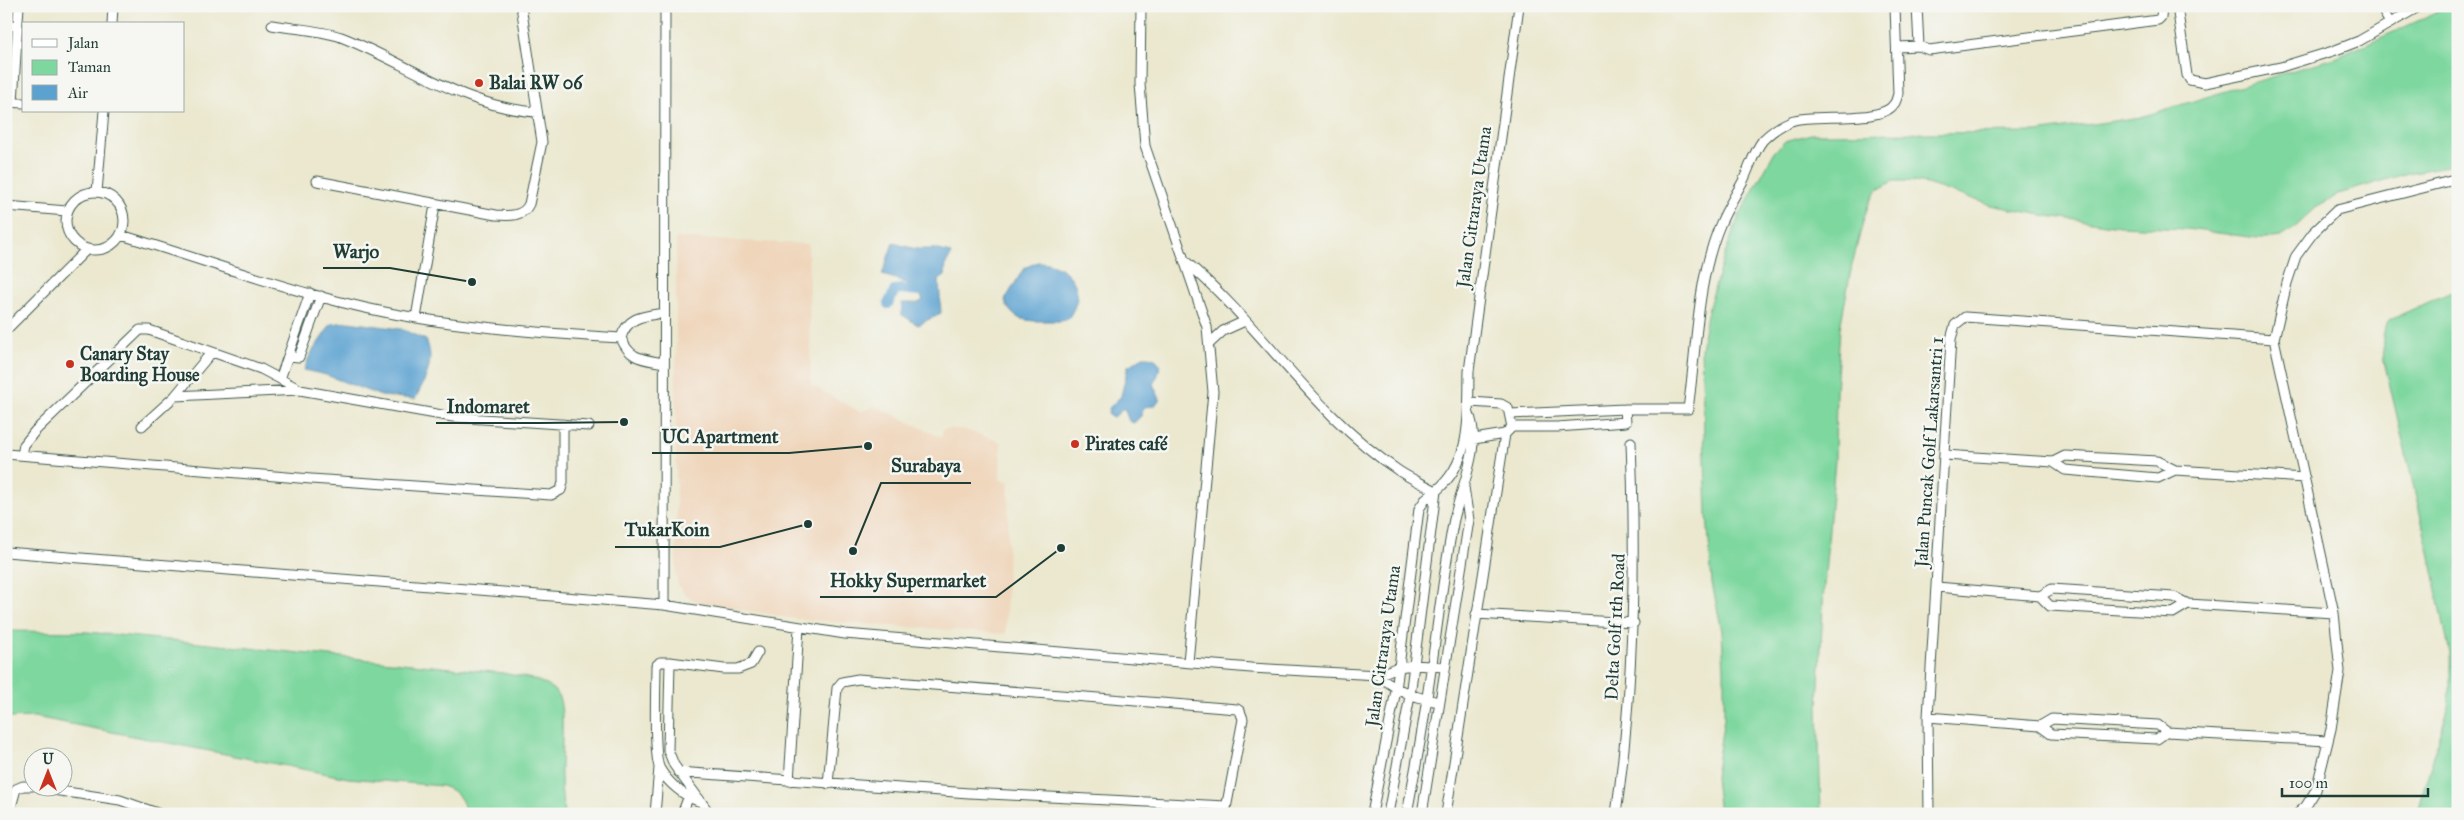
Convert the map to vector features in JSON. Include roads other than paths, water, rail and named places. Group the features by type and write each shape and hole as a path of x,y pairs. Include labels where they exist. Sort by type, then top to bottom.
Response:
{"street":[{"path":"10,102 18,6"},
{"path":"112,22 113,6"},
{"path":"317,180 434,205 496,215 514,216 524,211 529,204 540,156 541,134 521,6"},
{"path":"664,605 665,6"},
{"path":"1141,6 1140,84 1145,146 1207,327 1213,392 1188,662"},
{"name":"Jalan Citraraya Utama","path":"1372,814 1396,690 1419,509 1425,500 1450,478 1459,464 1469,413 1469,371 1519,6"},
{"path":"1510,414 1688,408 1694,344 1708,262 1720,224 1761,142 1773,130 1792,121 1816,116 1836,118 1869,116 1886,111 1894,105 1898,94 1898,47 1895,6"},
{"path":"1917,6 1918,46"},
{"path":"1898,47 1918,46 1929,50 2158,20 2161,17 2162,6"},
{"path":"2177,6 2187,75 2190,80 2205,83 2281,67 2333,51 2359,41 2420,6"},
{"path":"2380,6 2390,23"},
{"path":"6,25 17,26"},
{"path":"272,26 341,38 465,96 515,110 537,112"},
{"path":"97,192 104,112"},
{"path":"2297,814 2306,806 2316,790 2340,671 2334,613 2274,339 2286,283 2296,256 2313,233 2337,210 2458,179"},
{"path":"97,192 115,199 121,207 124,216 121,235 107,248 88,249 72,239 66,221 67,211 79,196 97,192"},
{"path":"416,318 434,205"},
{"path":"6,206 67,211"},
{"path":"121,235 310,293 416,318 549,334 621,338"},
{"path":"6,330 88,249"},
{"path":"1185,261 1210,282 1284,366 1354,435 1399,471 1436,491"},
{"path":"280,379 310,293"},
{"path":"288,356 299,357 321,296"},
{"path":"664,313 632,320 625,325 621,338 626,350 635,357 664,363"},
{"name":"Jalan Puncak Golf Lakarsantri 1","path":"1929,814 1928,717 1946,456 1951,339 1955,325 1965,318 2274,339"},
{"path":"1209,344 1224,331 1245,321"},
{"path":"22,455 24,445 35,431 135,332 149,330 210,353 261,369 300,390"},
{"path":"142,426 175,396 210,353"},
{"path":"175,396 300,390 453,417 588,426"},
{"path":"1446,814 1476,614 1509,430 1510,414 1508,408 1501,404 1470,402"},
{"path":"1474,439 1509,430 1626,422 1625,409"},
{"name":"Jalan Citraraya Utama","path":"1407,814 1427,700 1453,525 1474,439 1473,422 1469,413"},
{"path":"6,454 311,479 551,495 561,490 563,482 563,424"},
{"name":"Delta Golf 1th Road","path":"1616,814 1623,763 1634,623 1635,543 1631,442"},
{"path":"1946,456 2053,462 2066,456 2157,461 2175,470 2305,478"},
{"path":"2053,462 2065,470 2158,478 2175,470"},
{"name":"Jalan Citraraya Utama","path":"1422,814 1469,520 1464,486"},
{"name":"Jalan Citraraya Utama","path":"1388,814 1410,696 1436,491"},
{"path":"6,552 664,605 799,628 914,640 1188,662 1378,675 1398,667 1414,665 1445,667"},
{"path":"1937,587 2040,596 2052,589 2174,597 2188,604 2334,613"},
{"path":"2040,596 2050,606 2173,613 2188,604"},
{"path":"1476,614 1634,623"},
{"path":"789,781 799,628"},
{"path":"655,814 659,768 655,714 656,666 660,662 670,662 738,669 751,664 758,652"},
{"path":"670,662 667,738 671,759 678,772 692,788 698,801 710,814"},
{"path":"1378,675 1396,690 1410,696 1440,702"},
{"path":"678,772 828,784 1225,810 1243,719 1240,711 1237,709 858,679 842,682 838,688 828,784"},
{"path":"1928,717 2040,726 2051,734 2156,739 2167,732"},
{"path":"2040,726 2052,719 2158,725 2167,732 2327,741"},
{"path":"659,768 688,797 698,801"},
{"path":"10,814 16,790 22,787"},
{"path":"682,814 692,788"},
{"path":"72,793 120,800 160,814"}],"water":[{"path":"893,243 916,249 935,249 950,253 951,256 946,263 945,276 939,280 941,313 918,325 901,314 902,303 918,303 923,300 920,294 906,283 882,275"},
{"path":"1038,262 1051,264 1063,270 1072,280 1077,293 1077,300 1068,319 1063,321 1035,321 1022,319 1017,317 1008,308 1005,300 1024,268"},
{"path":"348,322 401,329 426,340 429,348 430,363 426,378 415,399 381,396 326,375 304,370 310,355 331,324"},
{"path":"1143,357 1150,357 1158,361 1158,374 1153,384 1160,399 1153,406 1143,407 1142,415 1134,423 1129,421 1124,408 1114,417 1110,416 1108,413 1109,408 1121,396 1128,366"}],"waterway":[{"path":"888,304 895,290 919,291"}],"place":[{"name":"Balai RW 06","path":"479,83"},
{"name":"Warjo","path":"472,282"},
{"name":"Canary Stay Boarding House","path":"70,364"},
{"name":"Indomaret","path":"624,422"},
{"name":"Pirates café","path":"1075,444"},
{"name":"UC Apartment","path":"868,446"},
{"name":"TukarKoin","path":"808,524"},
{"name":"Hokky Supermarket","path":"1061,548"},
{"name":"Surabaya","path":"853,551"}]}
